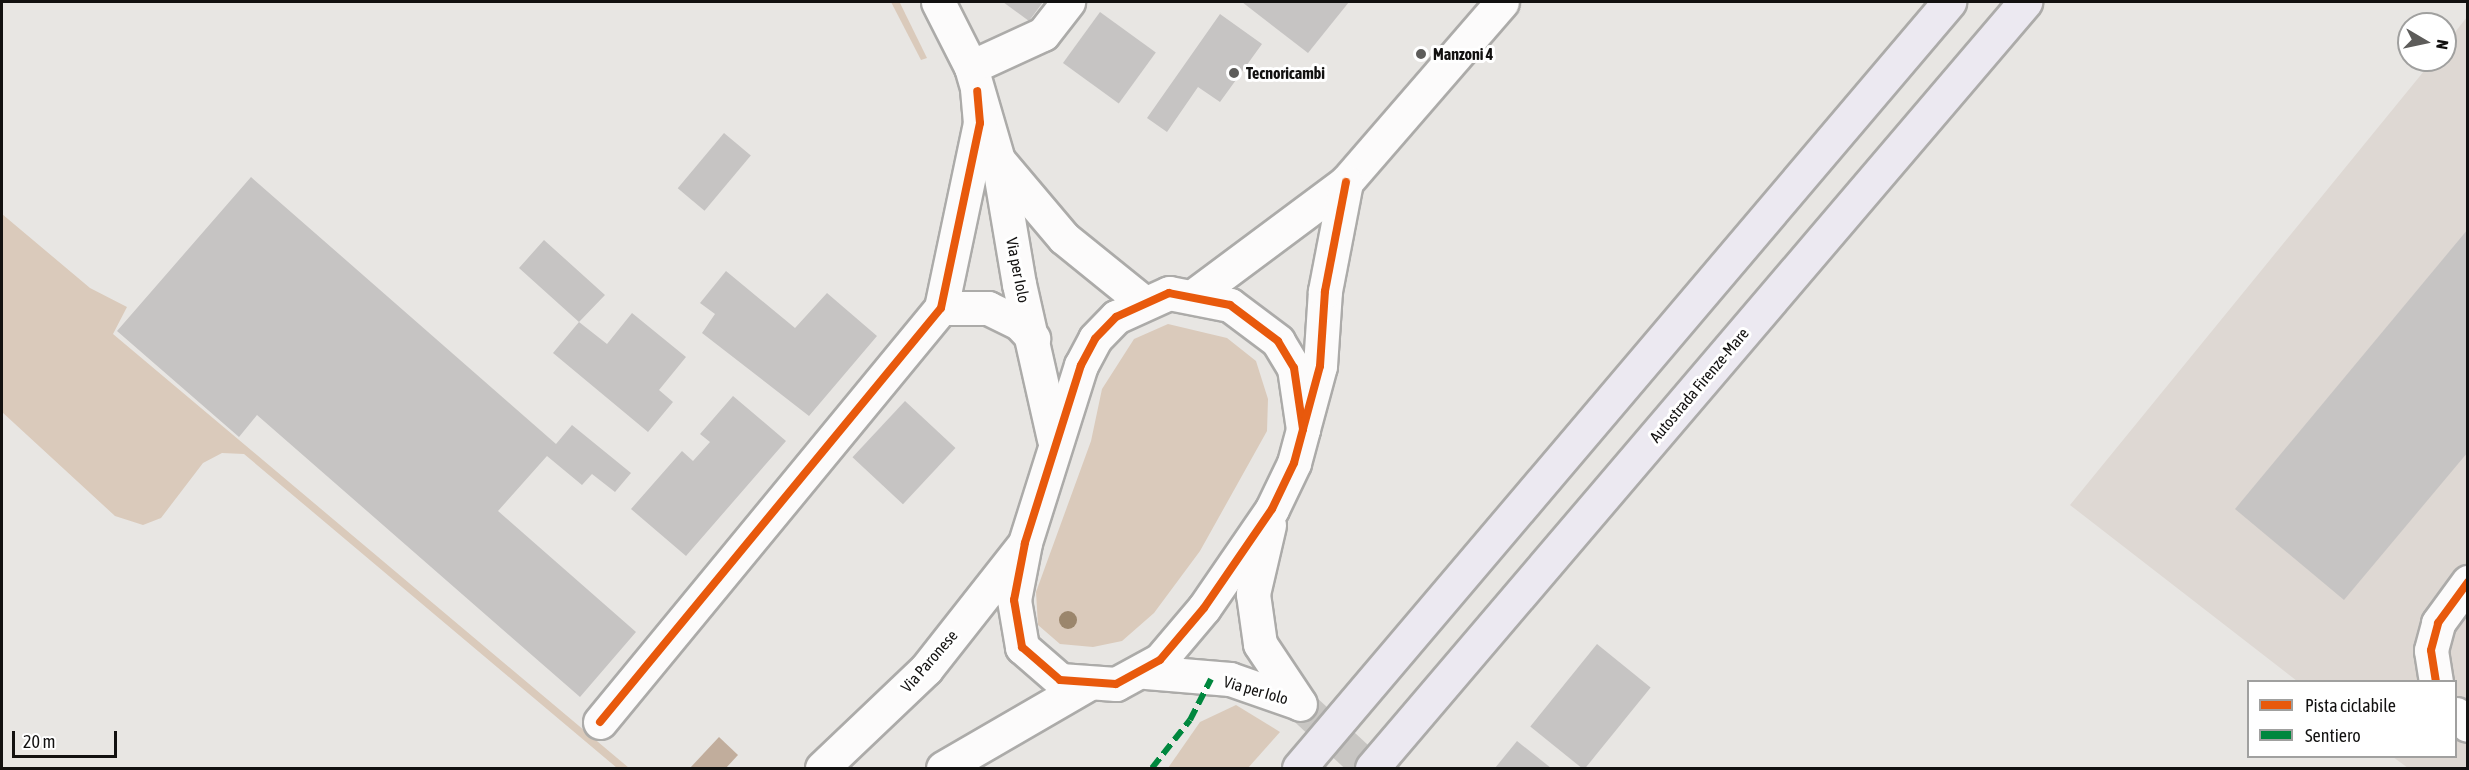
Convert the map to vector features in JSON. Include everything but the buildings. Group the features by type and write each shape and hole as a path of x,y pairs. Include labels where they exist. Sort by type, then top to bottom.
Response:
{"highway":[{"path":"1299,768 1949,2"},
{"name":"Autostrada Firenze-Mare","path":"1372,768 2025,2"}],"street":[{"name":"Via per Iolo","path":"938,2 974,79 998,160 1057,449"},
{"path":"600,722 941,308 978,134 974,79 1043,34 1068,2"},
{"path":"1196,294 1346,182 1502,2"},
{"name":"Via per Iolo","path":"998,160 1065,238 1143,302"},
{"path":"1303,429 1294,368 1278,341 1230,304 1196,294 1169,293 1143,302 1095,339 1068,399 1057,449 1024,543 1014,600 1022,647 1060,680 1088,684 1116,684 1146,672 1204,608 1272,509 1303,429 1320,366 1324,291 1346,182"},
{"path":"941,308 988,308 1019,323 1033,338"},
{"name":"Via per Iolo","path":"1146,672 1230,680 1300,704 1274,671 1259,634 1253,594 1272,509"},
{"name":"Via Paronese","path":"822,768 926,669 1024,543"},
{"path":"2436,680 2431,650 2438,623 2468,582"},
{"path":"943,768 1088,684"}],"shaded area":[{"path":"891,2 900,3 927,58 921,60"},
{"path":"2467,17 2467,768 2408,768 2394,758 2457,758 2457,680 2296,680 2070,505 2423,72 2457,72 2457,30"},
{"path":"2,214 90,288 127,307 113,334 629,768 617,768 244,454 222,453 203,463 161,518 143,525 115,516 2,412"},
{"path":"1168,324 1227,338 1256,361 1268,399 1267,431 1200,551 1154,613 1122,641 1093,647 1060,644 1038,625 1036,592 1091,441 1102,389 1134,339"},
{"path":"1236,705 1280,732 1248,768 1168,768 1200,722"},
{"path":"719,737 738,755 726,768 690,768"}],"tunnel":[{"path":"1300,704 1369,768"}],"marked path":[{"path":"1152,768 1190,720 1211,679"}],"cycle path":[{"path":"600,722 941,308 980,123 977,91"},
{"path":"1303,429 1294,368 1278,341 1230,305 1169,293 1116,317 1095,339 1081,365 1025,543 1014,600 1022,647 1060,680 1116,684 1160,660 1204,608 1272,509 1294,463 1320,366 1325,291 1346,182"},
{"path":"2436,680 2431,650 2438,623 2468,582"}],"place":[{"name":"Manzoni 4","path":"1421,54"},
{"name":"Tecnoricambi","path":"1234,73"}]}
